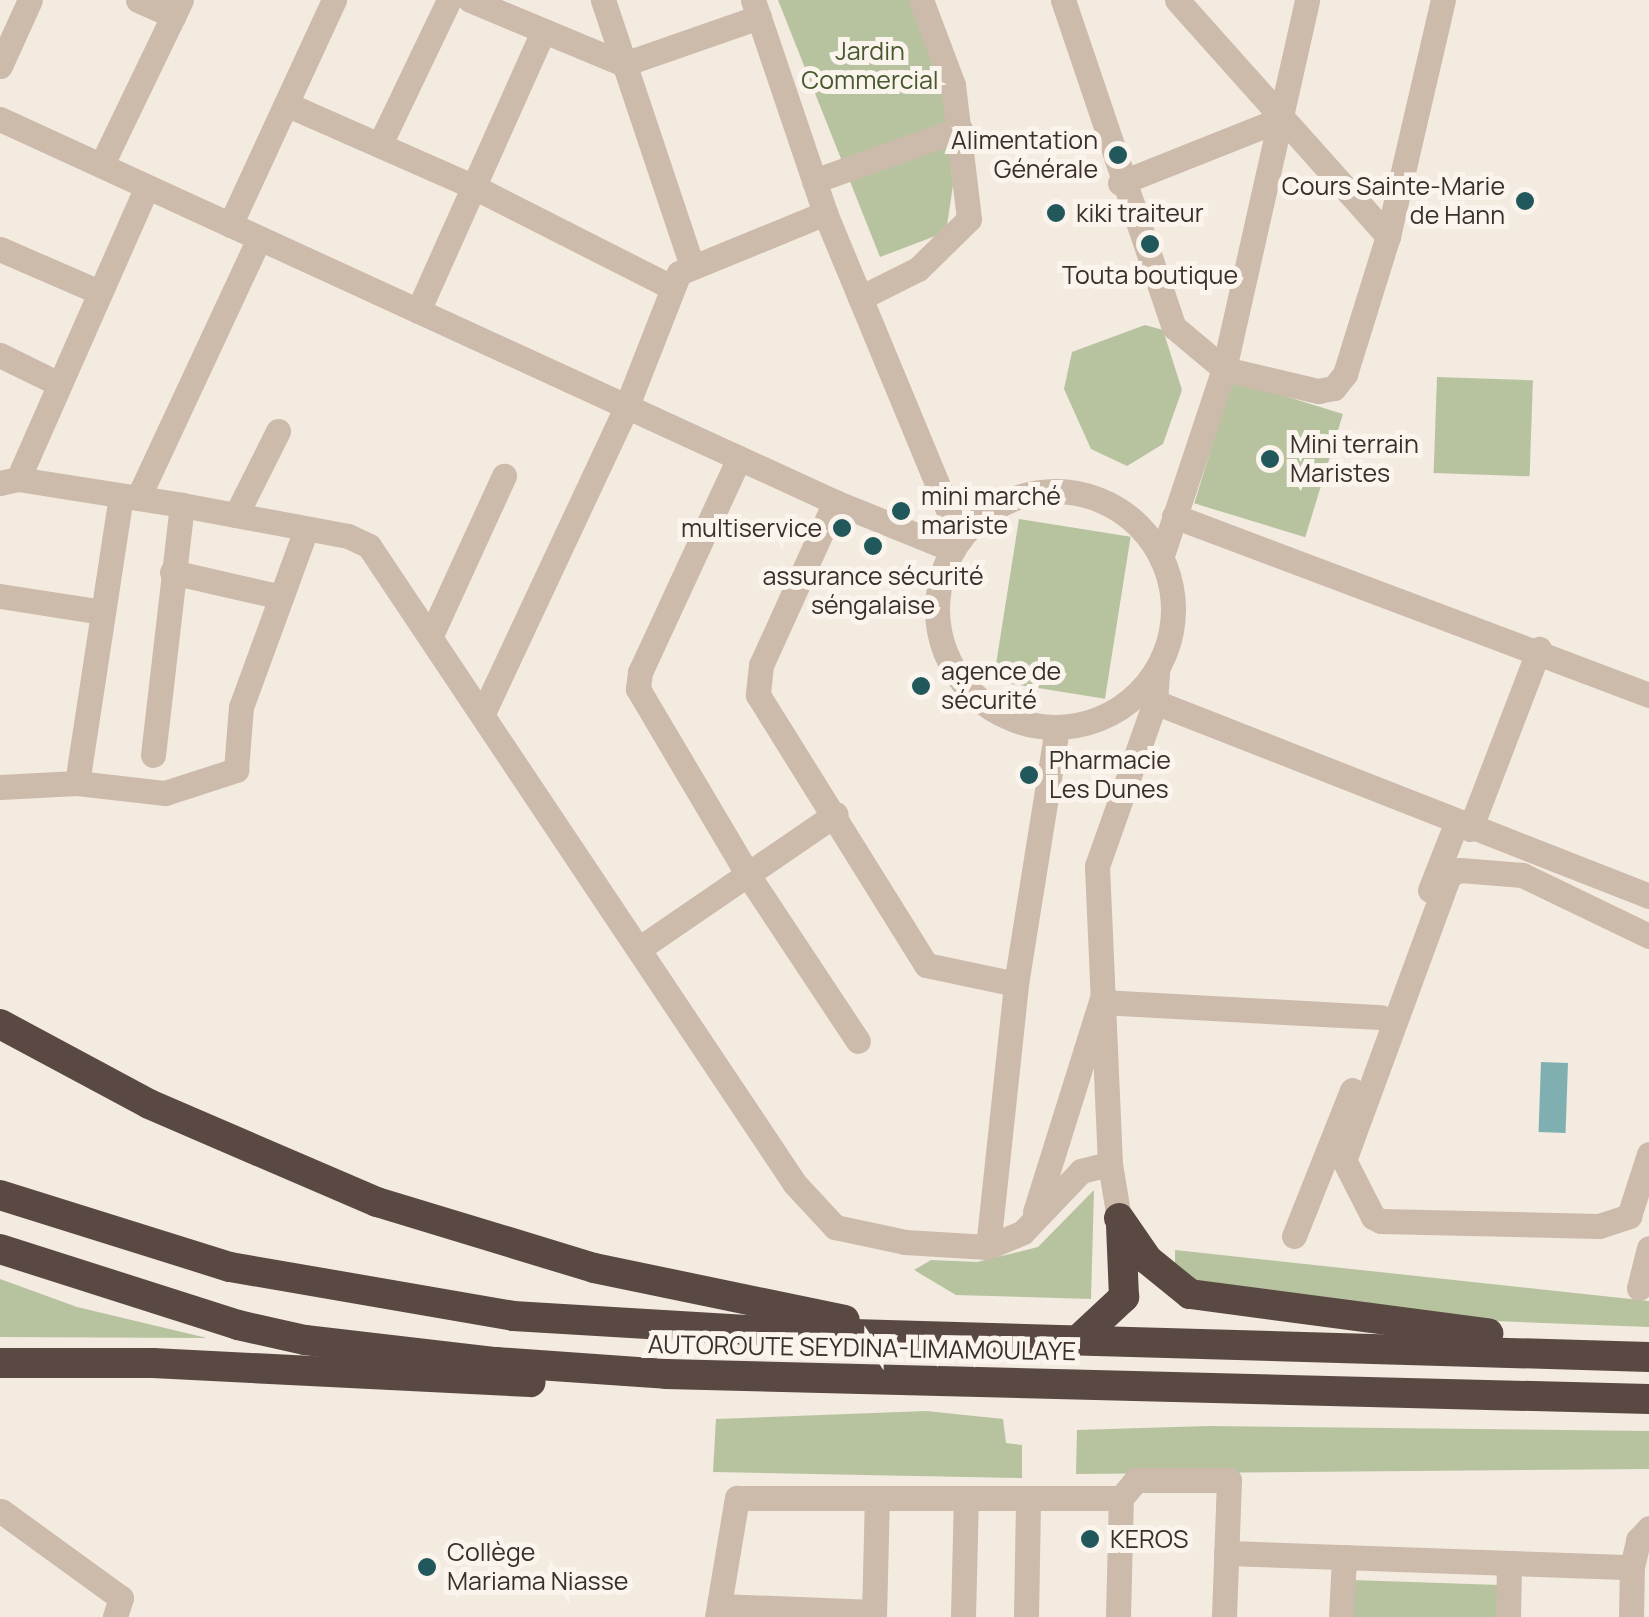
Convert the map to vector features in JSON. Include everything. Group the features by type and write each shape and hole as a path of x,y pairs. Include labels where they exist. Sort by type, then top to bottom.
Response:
{"highway":[{"path":"0,1024 224,1140 479,1236 692,1290 957,1336"},
{"path":"0,1195 230,1267 429,1304 711,1329 957,1336"},
{"path":"1079,1339 1124,1297 1119,1218"},
{"path":"1119,1218 1172,1284 1209,1300 1564,1340 1649,1357"},
{"name":"AUTOROUTE SEYDINA-LIMAMOULAYE","path":"0,1249 84,1280 305,1340 666,1374 1649,1399"},
{"name":"AUTOROUTE SEYDINA-LIMAMOULAYE","path":"957,1336 1649,1357"},
{"path":"0,1363 256,1367 459,1383 666,1374"}],"street":[{"path":"0,66 30,0"},
{"path":"102,164 177,8 138,0"},
{"path":"230,226 334,0"},
{"path":"380,144 449,0"},
{"path":"470,0 542,34 624,64 757,5 825,213 956,545"},
{"path":"603,0 691,263"},
{"path":"860,298 918,269 966,227 970,209 952,85 921,0"},
{"path":"1062,0 1120,182 1174,328 1224,369 1318,391 1334,388 1345,374 1388,236 1443,0"},
{"path":"1176,0 1388,236"},
{"path":"1119,1218 1110,1164 1097,866 1155,702 1156,669 1172,614 1161,558 1224,369 1307,0"},
{"path":"418,311 542,34"},
{"path":"286,104 472,186 671,287"},
{"path":"0,120 835,502 956,545"},
{"path":"1120,182 1281,120"},
{"path":"814,180 960,129"},
{"path":"147,187 59,384 5,481 182,505 370,546 820,1216 851,1234 988,1247 1011,1240 1081,1171 1110,1164"},
{"path":"484,711 626,408 671,287 691,263 825,213"},
{"path":"77,782 102,612 130,497 259,239"},
{"path":"0,248 99,292"},
{"path":"0,355 59,384"},
{"path":"236,515 278,431"},
{"path":"740,458 640,672 638,689 748,875 858,1041"},
{"path":"432,633 504,476"},
{"path":"1156,669 1104,717 1057,728 998,712 953,670 938,622 943,572 956,545 1006,501 1066,491 1122,512 1161,558"},
{"path":"835,502 756,680 758,695 836,814 926,965 1016,984"},
{"path":"153,755 182,505"},
{"path":"1174,516 1539,649 1649,696"},
{"path":"0,788 77,782 165,793 236,770 241,707 306,529"},
{"path":"172,572 281,597"},
{"path":"0,596 102,612"},
{"path":"1294,1236 1380,1016 1539,649"},
{"path":"1155,702 1463,827 1543,870 1649,936"},
{"path":"988,1247 1016,984 1057,728"},
{"path":"640,948 836,814"},
{"path":"1649,896 1543,870 1449,876 1344,1168 1373,1218 1381,1220 1599,1226 1629,1216 1649,1154"},
{"path":"1102,1002 1380,1016"},
{"path":"1034,1218 1102,1002"},
{"path":"1638,1288 1649,1248"},
{"path":"1118,1617 1122,1498 1136,1480 1229,1480 1224,1617"},
{"path":"877,1498 874,1614 718,1612 736,1498 877,1498 1122,1498"},
{"path":"963,1617 966,1498"},
{"path":"1026,1617 1028,1498"},
{"path":"1,1511 121,1598 115,1617"},
{"path":"1631,1617 1632,1567 1638,1540 1649,1528"},
{"path":"1226,1554 1632,1567"},
{"path":"1342,1617 1344,1557"},
{"path":"1508,1617 1509,1563"}],"green space":[{"name":"Jardin Commercial","path":"778,0 913,0 942,83 953,185 946,232 880,257"},
{"path":"1145,325 1163,330 1182,390 1163,444 1127,466 1091,449 1064,389 1072,352"},
{"path":"1437,377 1533,380 1530,476 1434,473"},
{"name":"Mini terrain Maristes","path":"1232,380 1343,414 1305,537 1194,503"},
{"path":"1019,519 1131,537 1105,699 993,681"},
{"path":"1094,1190 1091,1299 956,1295 914,1270 931,1260 977,1262 1038,1247"},
{"path":"1175,1250 1649,1301 1649,1327 1494,1321 1175,1278"},
{"path":"0,1279 77,1307 207,1338 0,1337"},
{"path":"926,1411 1003,1419 1006,1443 1022,1445 1022,1478 713,1472 716,1419"},
{"path":"1208,1426 1649,1431 1649,1469 1076,1474 1077,1430"},
{"path":"1353,1580 1499,1585 1498,1617 1352,1617"}],"water":[{"path":"1541,1062 1568,1063 1566,1133 1539,1132"}],"place":[{"name":"Alimentation Générale","path":"1118,155"},
{"name":"Cours Sainte-Marie de Hann","path":"1525,201"},
{"name":"kiki traiteur","path":"1056,213"},
{"name":"Touta boutique","path":"1150,244"},
{"name":"Mini terrain Maristes","path":"1270,459"},
{"name":"mini marché mariste","path":"901,511"},
{"name":"multiservice","path":"842,528"},
{"name":"assurance sécurité séngalaise","path":"873,546"},
{"name":"agence de sécurité","path":"921,686"},
{"name":"Pharmacie Les Dunes","path":"1029,775"},
{"name":"KEROS","path":"1090,1539"},
{"name":"Collège Mariama Niasse","path":"427,1567"}]}
